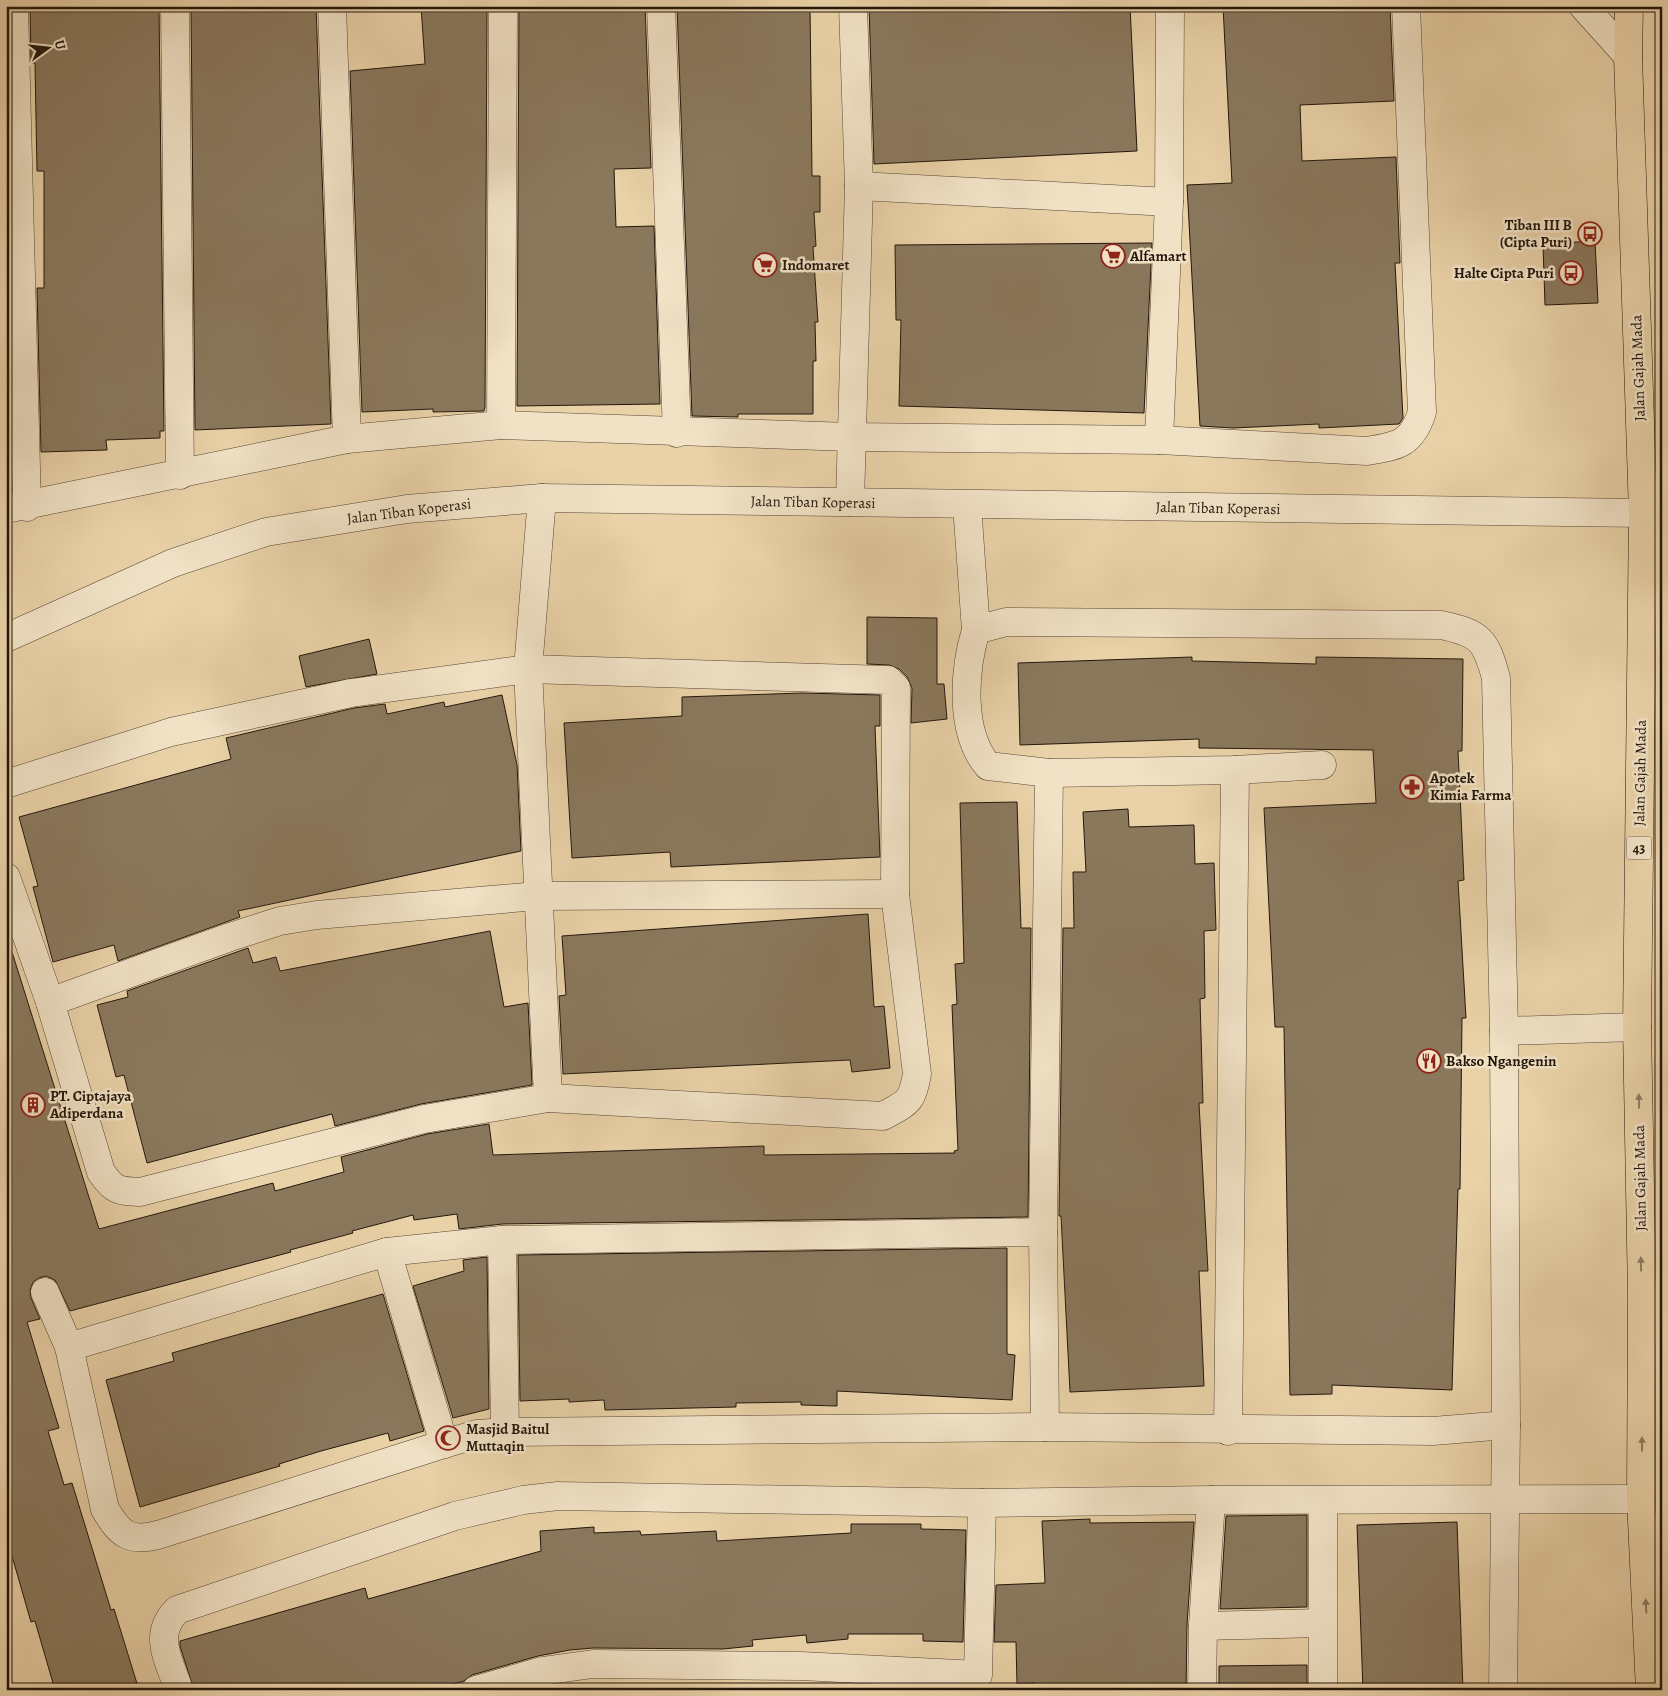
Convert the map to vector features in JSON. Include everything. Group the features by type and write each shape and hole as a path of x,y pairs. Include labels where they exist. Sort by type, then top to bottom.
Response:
{"highway":[{"name":"Jalan Gajah Mada","path":"1629,6 1628,56 1643,512 1637,1027 1652,1293 1641,1499 1650,1690"}],"street":[{"path":"14,6 16,508 347,439 501,425 678,433 1159,440 1367,450 1392,447 1410,438 1417,429 1422,412 1406,6"},
{"path":"175,6 180,475"},
{"path":"332,6 347,439"},
{"path":"501,425 502,6"},
{"path":"661,6 678,433"},
{"path":"850,502 859,186 853,6"},
{"path":"1159,440 1169,202 1170,6"},
{"path":"1584,6 1628,56"},
{"path":"859,186 1169,202"},
{"path":"542,498 528,669 548,1098"},
{"name":"Jalan Tiban Koperasi","path":"6,638 173,563 266,532 407,509 542,498 967,505 1643,512"},
{"path":"967,505 976,630 970,651 968,697 971,738 980,757 988,766 1049,773 1235,770 1322,766"},
{"path":"976,630 1006,622 1441,625 1462,630 1479,638 1490,654 1496,678 1504,1031 1506,1426 1503,1690"},
{"path":"6,784 181,730 352,693 528,669 888,680 896,688 895,894 917,1074 913,1095 902,1106 883,1116 548,1098 424,1119 140,1192 123,1191 111,1188 101,1172 50,1002 6,877"},
{"path":"1228,1431 1235,770"},
{"path":"1045,1427 1044,1232 1049,773"},
{"path":"50,1002 230,937 280,921 317,915 538,896 895,894"},
{"path":"1504,1031 1637,1027"},
{"path":"69,1347 388,1252 502,1240 1044,1232"},
{"path":"502,1240 505,1432"},
{"path":"388,1252 444,1444"},
{"path":"45,1292 69,1347 105,1509 116,1528 130,1537 147,1538 161,1534 477,1434 505,1432 1045,1427 1228,1431 1433,1431 1506,1426"},
{"path":"179,1690 164,1644 164,1628 169,1618 177,1610 455,1516 523,1500 558,1496 982,1503 1210,1500 1641,1499"},
{"path":"1202,1690 1203,1626 1210,1500"},
{"path":"1323,1500 1323,1690"},
{"path":"476,1690 542,1671 593,1664 800,1678 978,1683 982,1503"},
{"path":"1203,1626 1322,1623"}],"building":[{"path":"30,6 159,6 164,431 160,431 160,438 106,440 107,450 41,452 37,288 44,288 44,171 37,171 35,63 31,63"},
{"path":"191,6 316,6 331,424 195,430"},
{"path":"421,6 461,6 462,12 487,10 485,407 484,411 433,412 433,409 362,412 350,71 425,64"},
{"path":"519,6 645,6 651,168 614,169 616,227 654,226 660,404 517,406"},
{"path":"677,6 810,6 812,176 820,176 820,212 814,212 816,246 813,247 818,322 815,322 816,361 813,361 813,414 738,414 738,417 692,416"},
{"path":"869,6 1130,6 1137,151 874,164"},
{"path":"1223,6 1390,6 1394,101 1300,105 1302,161 1396,157 1400,263 1395,263 1403,418 1399,424 1319,428 1319,424 1233,428 1200,426 1187,185 1232,183"},
{"name":"Halte Cipta Puri","path":"1595,241 1598,303 1545,305 1543,244"},
{"path":"1152,243 1144,413 899,406 901,320 896,320 895,245"},
{"path":"6,310 10,453 6,453"},
{"path":"867,617 937,618 937,684 944,684 947,719 911,723 912,688 907,677 899,669 889,665 867,664"},
{"path":"369,639 377,674 306,687 299,656"},
{"path":"1192,657 1192,661 1316,664 1316,657 1463,659 1462,751 1458,751 1464,880 1458,881 1466,1018 1462,1018 1460,1189 1458,1189 1452,1390 1332,1385 1332,1394 1290,1395 1284,1027 1275,1027 1264,808 1376,803 1373,750 1199,748 1199,739 1020,745 1018,663"},
{"path":"802,693 880,695 880,726 875,726 880,857 671,867 670,852 572,858 564,723 682,716 682,697"},
{"path":"502,695 517,765 521,851 238,911 240,917 118,961 114,945 53,962 33,887 38,886 19,817 231,759 226,738 354,708 385,704 387,714 444,702 445,707"},
{"path":"1017,802 1021,928 1031,928 1028,1217 502,1224 459,1229 457,1214 414,1220 413,1215 352,1231 353,1233 290,1250 291,1252 70,1311 55,1280 46,1276 33,1282 30,1290 31,1298 40,1319 27,1322 59,1428 48,1431 64,1485 72,1483 111,1610 114,1609 139,1690 55,1690 35,1621 31,1622 12,1556 6,1557 6,953 12,952 99,1229 273,1183 275,1191 344,1172 341,1157 427,1134 489,1124 493,1155 764,1146 764,1155 955,1153 954,1151 958,1150 952,1005 957,1004 955,964 964,963 960,803"},
{"path":"1128,809 1129,827 1194,825 1195,864 1214,863 1216,930 1204,931 1205,998 1200,999 1203,1103 1199,1103 1208,1271 1199,1271 1204,1386 1070,1392 1061,1216 1059,1216 1063,928 1074,928 1073,872 1086,872 1083,812"},
{"path":"868,914 874,1007 884,1006 890,1068 852,1072 850,1060 563,1074 559,996 566,995 562,936"},
{"path":"490,931 504,1007 528,1003 532,1085 421,1104 335,1126 332,1114 147,1163 124,1075 116,1077 97,1005 128,997 127,991 248,948 253,963 276,957 280,971"},
{"path":"1007,1248 1007,1354 1015,1355 1012,1400 837,1391 837,1406 801,1405 801,1402 736,1403 736,1407 605,1410 604,1400 569,1402 569,1399 520,1401 518,1255"},
{"path":"487,1257 489,1409 453,1418 413,1286 464,1271 463,1260"},
{"path":"383,1294 424,1431 390,1441 388,1433 321,1451 279,1464 280,1466 140,1507 106,1380 174,1361 172,1353"},
{"path":"1307,1515 1307,1607 1220,1609 1226,1516"},
{"path":"1090,1519 1090,1523 1194,1522 1187,1625 1186,1690 1034,1690 1034,1683 1017,1684 1016,1642 994,1642 996,1585 1045,1583 1042,1521"},
{"path":"1457,1522 1463,1690 1363,1690 1357,1525"},
{"path":"851,1524 921,1524 921,1529 966,1530 963,1642 923,1641 923,1634 848,1634 848,1639 807,1643 806,1635 752,1640 753,1646 723,1649 593,1648 570,1650 538,1656 472,1675 464,1681 432,1690 194,1690 180,1646 180,1641 365,1588 368,1599 541,1551 540,1531 594,1527 594,1533 640,1531 641,1535 716,1531 717,1541 851,1533"},
{"path":"1307,1665 1307,1690 1219,1690 1219,1666"}],"place":[{"name":"Tiban III B (Cipta Puri)","path":"1590,234"},
{"name":"Alfamart","path":"1113,256"},
{"name":"Indomaret","path":"765,265"},
{"name":"Halte Cipta Puri","path":"1571,273"},
{"name":"Apotek Kimia Farma","path":"1412,787"},
{"name":"Bakso Ngangenin","path":"1429,1061"},
{"name":"PT. Ciptajaya Adiperdana","path":"33,1105"},
{"name":"Masjid Baitul Muttaqin","path":"448,1438"}]}
